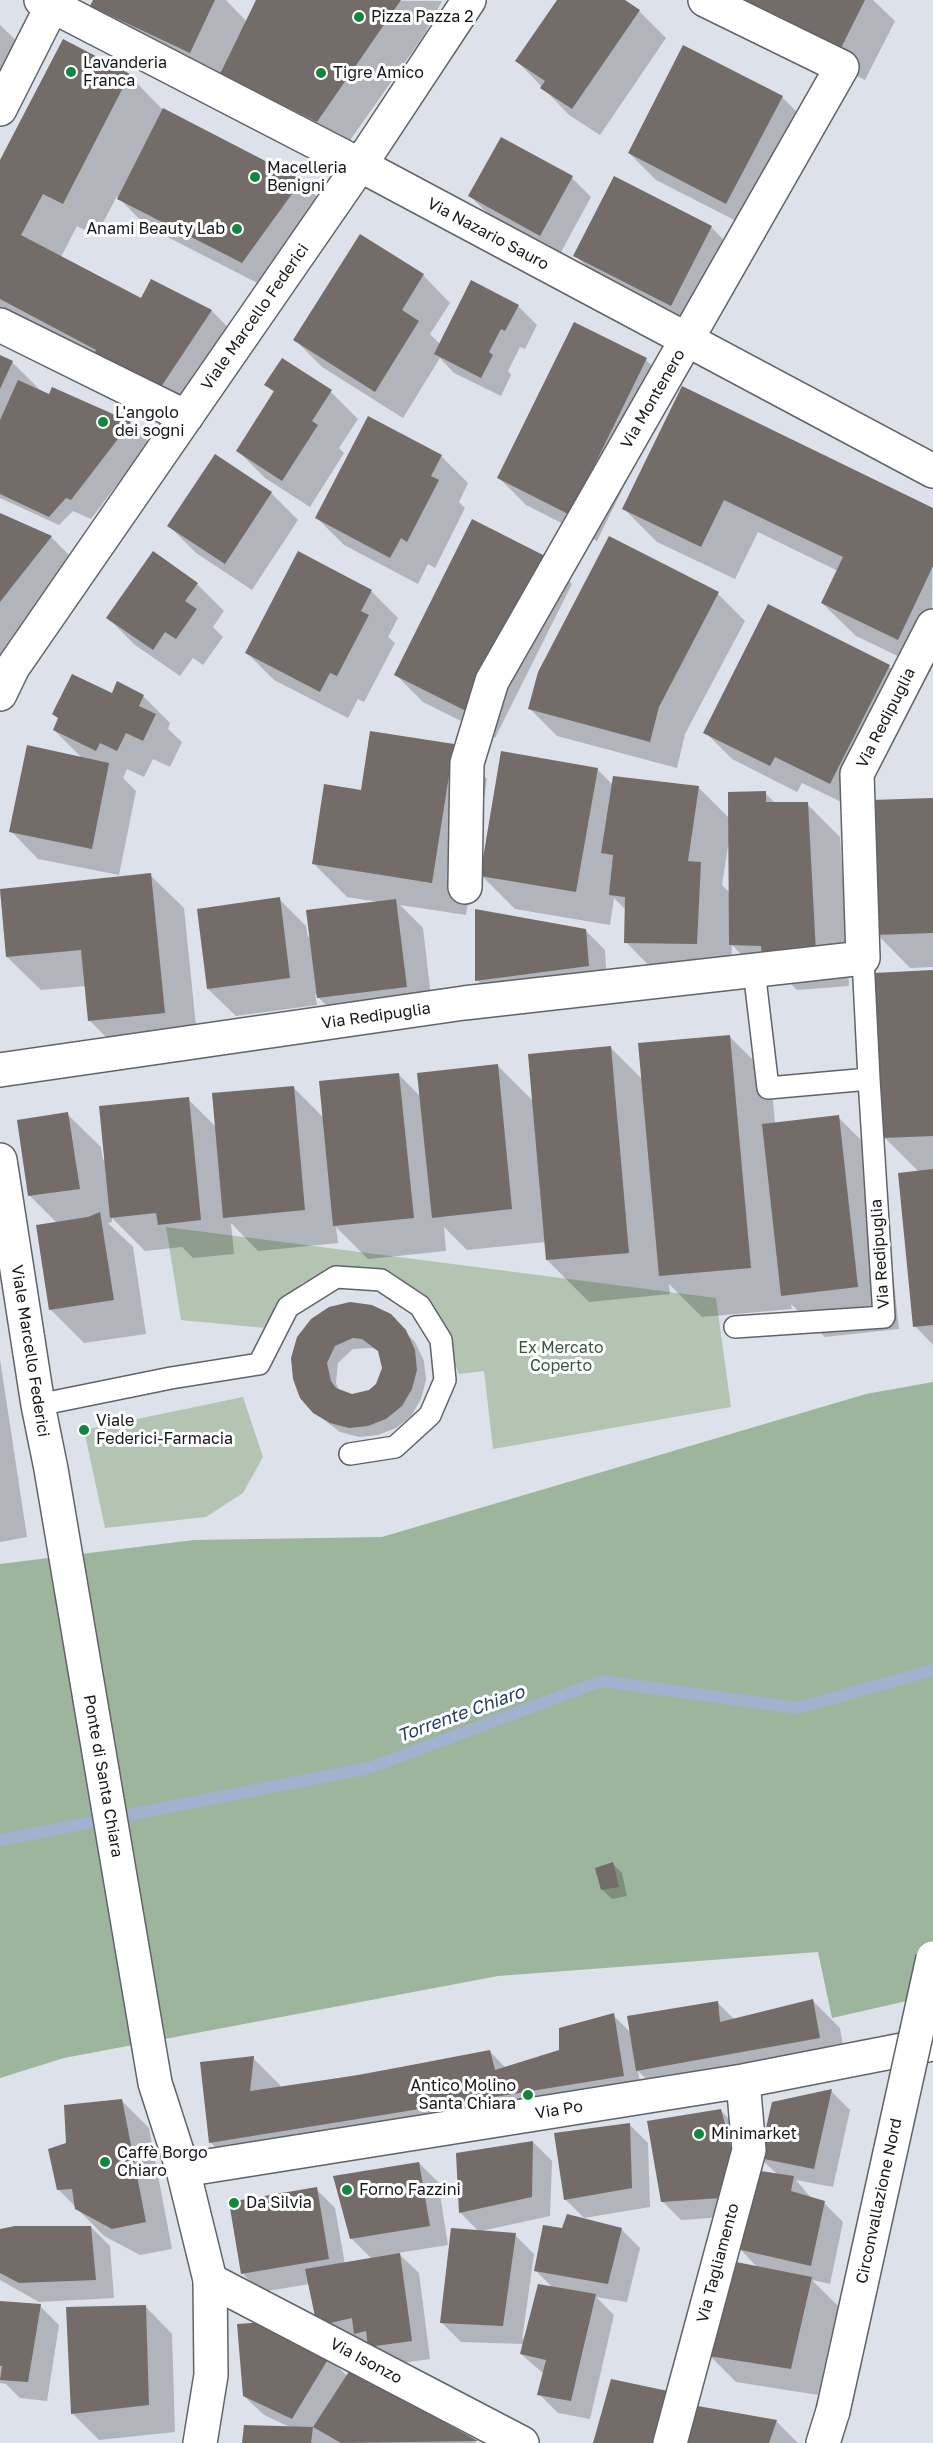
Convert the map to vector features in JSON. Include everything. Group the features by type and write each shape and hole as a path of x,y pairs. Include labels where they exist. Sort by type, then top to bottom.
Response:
{"street":[{"name":"Viale Marcello Federici","path":"4,674 186,417 360,165 469,0"},
{"name":"Via Montenero","path":"465,887 466,763 492,681 842,67 705,0"},
{"name":"Via Nazario Sauro","path":"50,1 933,471"},
{"path":"0,109 50,1"},
{"path":"0,325 186,417"},
{"name":"Via Redipuglia","path":"0,1070 464,1003 863,957 857,774 933,626"},
{"name":"Viale Marcello Federici","path":"0,1160 38,1405 51,1469"},
{"name":"Ponte di Santa Chiara","path":"51,1469 155,2083 183,2169 210,2280 211,2375 200,2443"},
{"name":"Circonvallazione Nord","path":"823,2443 833,2411 933,1958"},
{"name":"Via Po","path":"183,2169 743,2081 933,2044"},
{"name":"Via Tagliamento","path":"670,2443 749,2150 743,2081"},
{"name":"Via Isonzo","path":"210,2280 522,2443"}],"lane":[{"name":"Via Redipuglia","path":"735,1327 884,1317 863,957"},
{"path":"754,970 768,1088 869,1079"},
{"path":"38,1405 171,1378 260,1364 288,1307 336,1277 381,1280 420,1306 441,1340 445,1380 430,1415 395,1447 350,1454"}],"green space":[{"name":"Ex Mercato Coperto","path":"166,1227 716,1298 731,1407 493,1449 484,1371 459,1374 429,1304 334,1271 302,1283 265,1328 181,1320"},
{"path":"933,1382 933,1995 832,2018 818,1952 498,1976 64,2058 0,2078 0,1564 194,1540 382,1537 866,1394"},
{"path":"243,1397 263,1457 243,1493 206,1517 105,1528 84,1430"}],"building":[{"path":"93,0 215,0 190,53 90,6"},
{"path":"256,0 401,0 317,122 220,74"},
{"path":"557,0 625,0 640,10 572,109 540,88 545,81 515,61"},
{"path":"730,0 865,0 838,54"},
{"path":"63,39 130,74 63,204 43,194 21,235 141,298 151,279 212,310 157,393 92,359 96,350 0,299 0,160"},
{"path":"683,45 783,96 726,204 628,153"},
{"path":"163,108 302,180 242,263 117,199"},
{"path":"501,137 573,176 540,236 468,196"},
{"path":"614,176 712,226 671,306 573,256"},
{"path":"360,234 424,274 402,310 419,321 375,392 293,340"},
{"path":"471,280 519,305 505,331 501,329 489,352 493,355 481,378 434,354"},
{"path":"574,322 647,358 570,515 497,478"},
{"path":"0,355 13,361 0,389"},
{"path":"282,358 332,390 312,421 318,425 282,481 236,451 274,391 264,385"},
{"path":"18,380 49,394 52,387 131,422 71,500 66,498 49,517 0,494 0,420"},
{"path":"682,386 933,508 933,566 898,640 821,603 843,557 724,500 701,547 622,509"},
{"path":"368,416 442,455 431,476 439,480 407,542 401,538 390,558 315,518"},
{"path":"215,454 272,492 225,564 167,526"},
{"path":"0,513 52,536 0,602"},
{"path":"472,519 545,556 468,712 394,675"},
{"path":"609,536 719,592 659,707 650,742 528,709 538,672"},
{"path":"153,551 198,583 185,601 197,609 176,639 165,632 153,650 106,618"},
{"path":"298,551 372,590 361,611 369,615 337,676 330,673 320,692 245,653"},
{"path":"768,604 890,665 830,784 775,757 770,766 703,733"},
{"path":"72,674 112,693 117,681 144,695 139,706 156,714 143,741 126,733 117,751 100,743 96,751 53,730 58,718 52,714"},
{"path":"370,731 454,744 432,883 312,864 324,784 361,790"},
{"path":"27,745 109,763 92,849 9,832"},
{"path":"501,751 598,768 576,892 480,876"},
{"path":"613,776 699,786 688,861 701,862 697,944 624,943 625,897 609,895 613,855 601,853"},
{"path":"766,791 766,802 808,802 816,953 762,957 761,946 729,945 728,792"},
{"path":"933,798 933,933 875,935 871,800"},
{"path":"151,873 165,1013 88,1021 81,950 6,957 0,889"},
{"path":"280,897 290,978 207,989 197,909"},
{"path":"396,899 407,987 317,998 306,910"},
{"path":"475,909 586,929 589,966 475,981"},
{"path":"933,970 933,1136 883,1138 874,973"},
{"path":"730,1035 751,1268 659,1276 638,1043"},
{"path":"611,1046 629,1253 546,1260 528,1054"},
{"path":"498,1064 512,1209 432,1218 417,1073"},
{"path":"399,1073 414,1218 333,1226 319,1081"},
{"path":"294,1086 305,1210 223,1218 212,1093"},
{"path":"189,1097 201,1220 158,1225 156,1213 110,1218 99,1106"},
{"path":"68,1112 80,1189 28,1196 17,1120"},
{"path":"839,1115 858,1287 781,1296 762,1124"},
{"path":"933,1169 933,1325 913,1327 898,1173"},
{"path":"100,1212 114,1300 49,1310 36,1225 88,1217"},
{"path":"350,1302 372,1305 391,1314 406,1330 415,1350 417,1370 412,1389 402,1406 386,1419 368,1426 349,1428 330,1423 313,1413 300,1398 293,1379 291,1358 297,1337 311,1319 329,1307","holes":["353,1338 362,1339 378,1351 382,1368 376,1384 369,1390 352,1394 336,1388 331,1381 327,1363 335,1346"]},
{"path":"613,1862 619,1887 601,1890 595,1868"},
{"path":"813,1999 820,2038 636,2071 627,2016 718,2001 720,2022"},
{"path":"614,2013 624,2076 209,2143 200,2062 254,2056 250,2091 359,2075 490,2050 495,2070 559,2050 559,2028"},
{"path":"832,2089 814,2169 759,2158 772,2102"},
{"path":"122,2099 146,2222 112,2229 75,2209 72,2189 57,2190 48,2149 66,2143 64,2105"},
{"path":"721,2109 734,2159 721,2198 661,2202 647,2121"},
{"path":"630,2123 632,2188 564,2200 554,2133"},
{"path":"533,2141 532,2197 459,2213 456,2153"},
{"path":"419,2162 430,2226 350,2239 333,2176"},
{"path":"754,2170 794,2176 791,2191 825,2201 811,2266 737,2249"},
{"path":"317,2187 329,2259 241,2274 229,2202"},
{"path":"567,2214 622,2228 608,2284 534,2271 543,2225 562,2228"},
{"path":"15,2226 91,2226 96,2280 19,2283 0,2273 0,2229"},
{"path":"451,2228 516,2233 503,2326 440,2323"},
{"path":"400,2253 412,2341 368,2347 366,2331 354,2334 352,2318 317,2326 305,2269"},
{"path":"736,2262 812,2277 791,2369 708,2356"},
{"path":"538,2284 596,2294 571,2401 537,2395 546,2360 520,2354"},
{"path":"0,2301 41,2304 28,2382 0,2380 2,2366 0,2366"},
{"path":"146,2305 149,2405 71,2414 66,2307"},
{"path":"265,2322 330,2356 292,2419 243,2396 237,2324"},
{"path":"350,2370 478,2441 341,2443 313,2427"},
{"path":"611,2379 668,2391 658,2443 593,2443"},
{"path":"692,2405 777,2420 769,2443 682,2443"},
{"path":"244,2425 313,2427 311,2443 242,2443"}],"waterway":[{"name":"Torrente Chiaro","path":"0,1840 369,1768 601,1681 798,1708 933,1670"}],"place":[{"name":"Pizza Pazza 2","path":"359,17"},
{"name":"Lavanderia Franca","path":"71,72"},
{"name":"Tigre Amico","path":"321,73"},
{"name":"Macelleria Benigni","path":"255,177"},
{"name":"Anami Beauty Lab","path":"237,229"},
{"name":"L'angolo dei sogni","path":"103,422"},
{"name":"Viale Federici-Farmacia","path":"84,1430"},
{"name":"Antico Molino Santa Chiara","path":"528,2095"},
{"name":"Minimarket","path":"699,2134"},
{"name":"Caffè Borgo Chiaro","path":"105,2162"},
{"name":"Forno Fazzini","path":"347,2190"},
{"name":"Da Silvia","path":"234,2203"}]}
